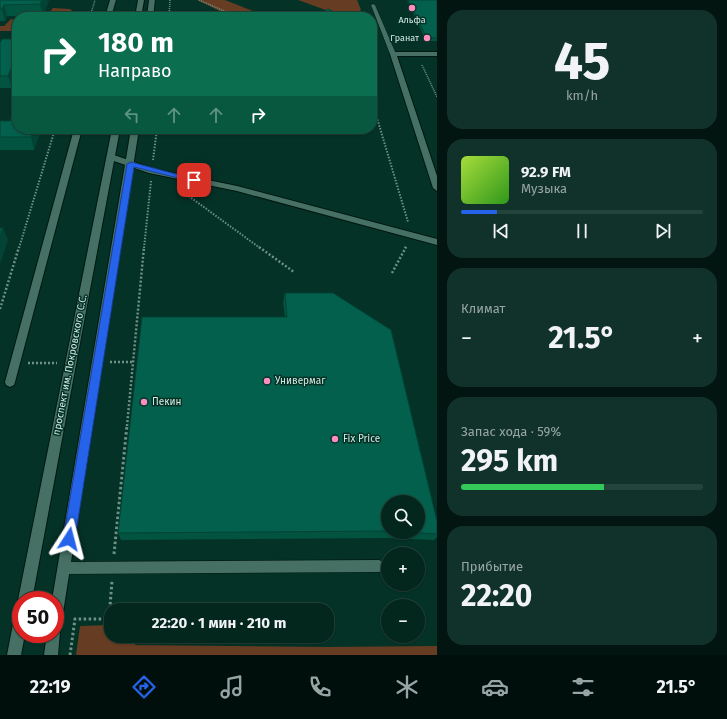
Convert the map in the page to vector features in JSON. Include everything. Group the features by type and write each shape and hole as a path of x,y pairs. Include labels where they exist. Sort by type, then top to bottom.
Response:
{"main road":[{"path":"109,12 113,0"},
{"path":"139,12 142,0"},
{"path":"151,12 152,0"},
{"path":"437,54 393,54 437,188"},
{"path":"10,382 77,134"},
{"name":"проспект им. Покровского С.С.","path":"27,591 115,134"},
{"path":"60,591 135,134"},
{"path":"111,156 152,171 237,189 437,242"},
{"path":"14,655 16,643"},
{"path":"51,655 53,643"}],"lane":[{"path":"373,5 376,12"},
{"path":"377,15 393,54"},
{"path":"64,568 379,566"}],"path":[{"path":"91,12 95,0"},
{"path":"169,12 170,0"},
{"path":"199,0 227,12"},
{"path":"418,54 437,97"},
{"path":"377,117 411,235 392,273"},
{"path":"0,309 53,134"},
{"path":"70,655 75,619 109,619 156,134"},
{"path":"176,187 294,272"},
{"path":"26,363 57,363"}],"shaded area":[{"path":"197,0 225,0 255,12 222,12"},
{"path":"298,0 357,0 361,10 358,12 331,12"},
{"path":"53,8 70,9 73,12 50,12"},
{"path":"12,19 12,31 0,31 0,26 4,26"},
{"path":"104,625 104,643 135,643 135,645 327,647 437,646 437,655 76,655 80,626"}],"building":[{"path":"0,0 42,0 40,4 4,5 2,9 0,9"},
{"path":"408,0 437,0 437,38 427,38"},
{"path":"328,9 334,12 323,12"},
{"path":"2,39 12,39 12,66 8,76 0,76 0,43"},
{"path":"12,114 12,134 32,134 31,137 0,137 0,121 10,121"},
{"path":"0,228 3,228 0,236"},
{"name":"Универмаг","path":"285,293 333,293 391,330 437,521 437,534 425,533 425,495 381,495 381,531 118,533 142,317 287,317"}],"place":[{"name":"Альфа","path":"412,8"},
{"name":"Гранат","path":"427,38"},
{"name":"Универмаг","path":"267,381"},
{"name":"Пекин","path":"144,402"},
{"name":"Fix Price","path":"335,439"}],"route":[{"path":"69,539 97,362 131,164 152,171 194,180"}]}
